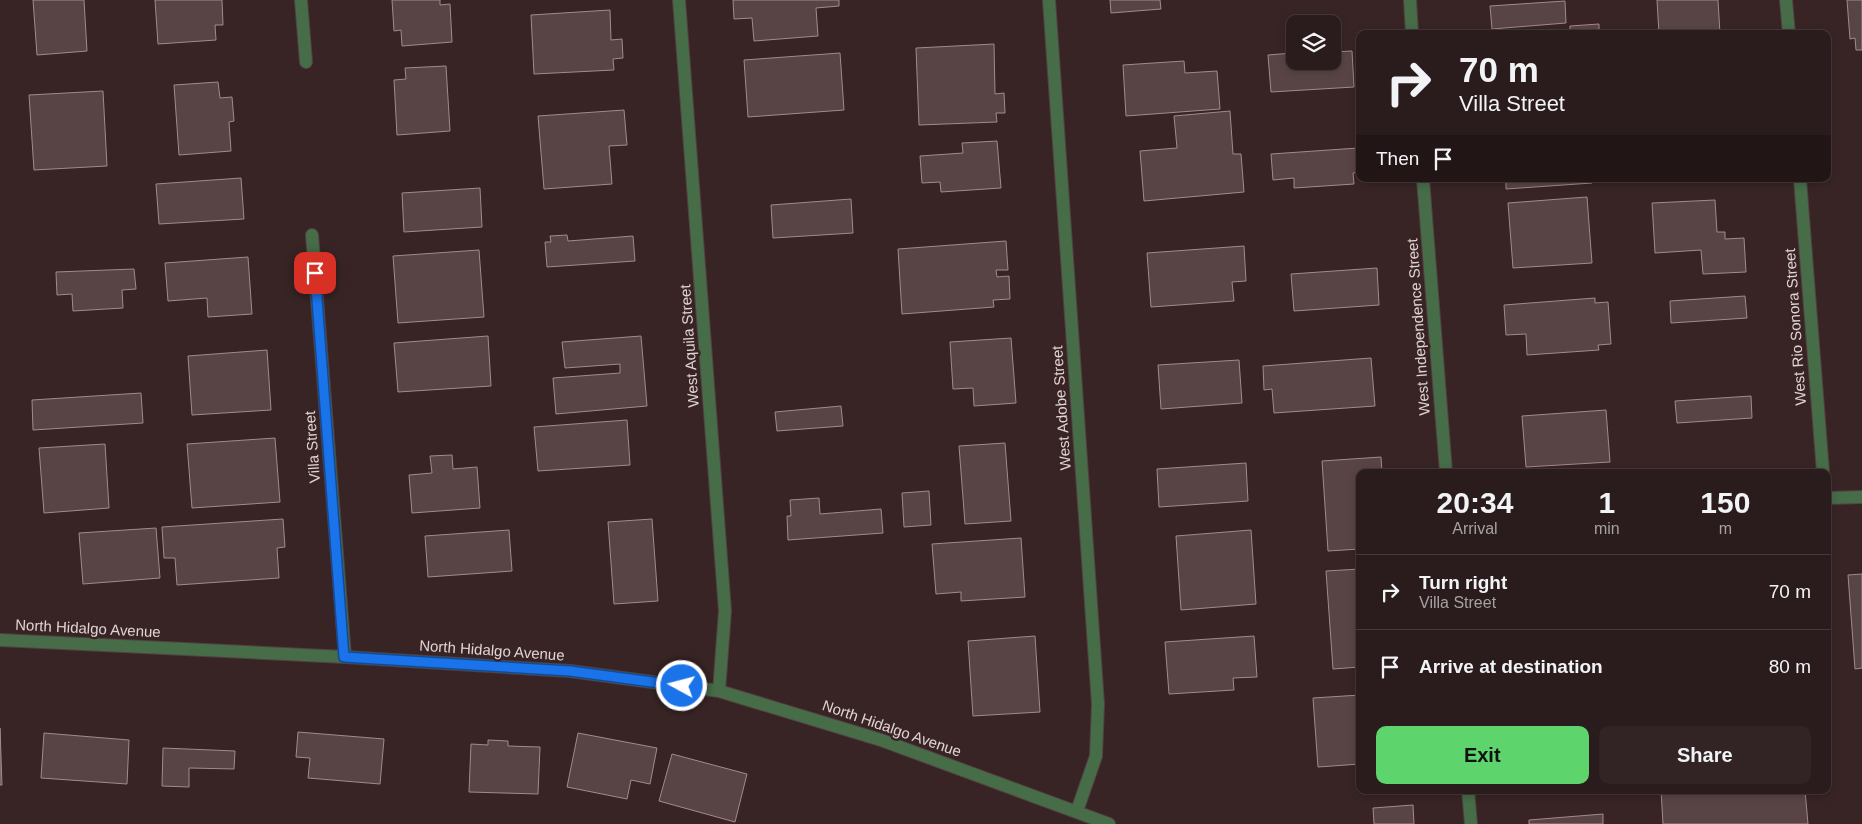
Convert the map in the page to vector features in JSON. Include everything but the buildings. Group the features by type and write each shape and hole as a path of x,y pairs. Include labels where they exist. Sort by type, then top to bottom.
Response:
{"street":[{"path":"301,0 306,62"},
{"name":"West Aquila Street","path":"679,0 725,611 719,690"},
{"name":"West Adobe Street","path":"1049,0 1098,704 1096,756 1077,811"},
{"path":"1410,0 1412,30"},
{"path":"1786,0 1789,30"},
{"name":"West Independence Street","path":"1423,182 1446,469"},
{"name":"West Rio Sonora Street","path":"1800,182 1823,469"},
{"name":"Villa Street","path":"312,235 344,657"},
{"path":"1831,498 1862,497"},
{"name":"North Hidalgo Avenue","path":"0,640 344,657 570,671 719,690 882,740 1109,824"},
{"path":"1468,794 1470,824"}],"route":[{"path":"315,273 344,657 570,671 682,686"}]}
